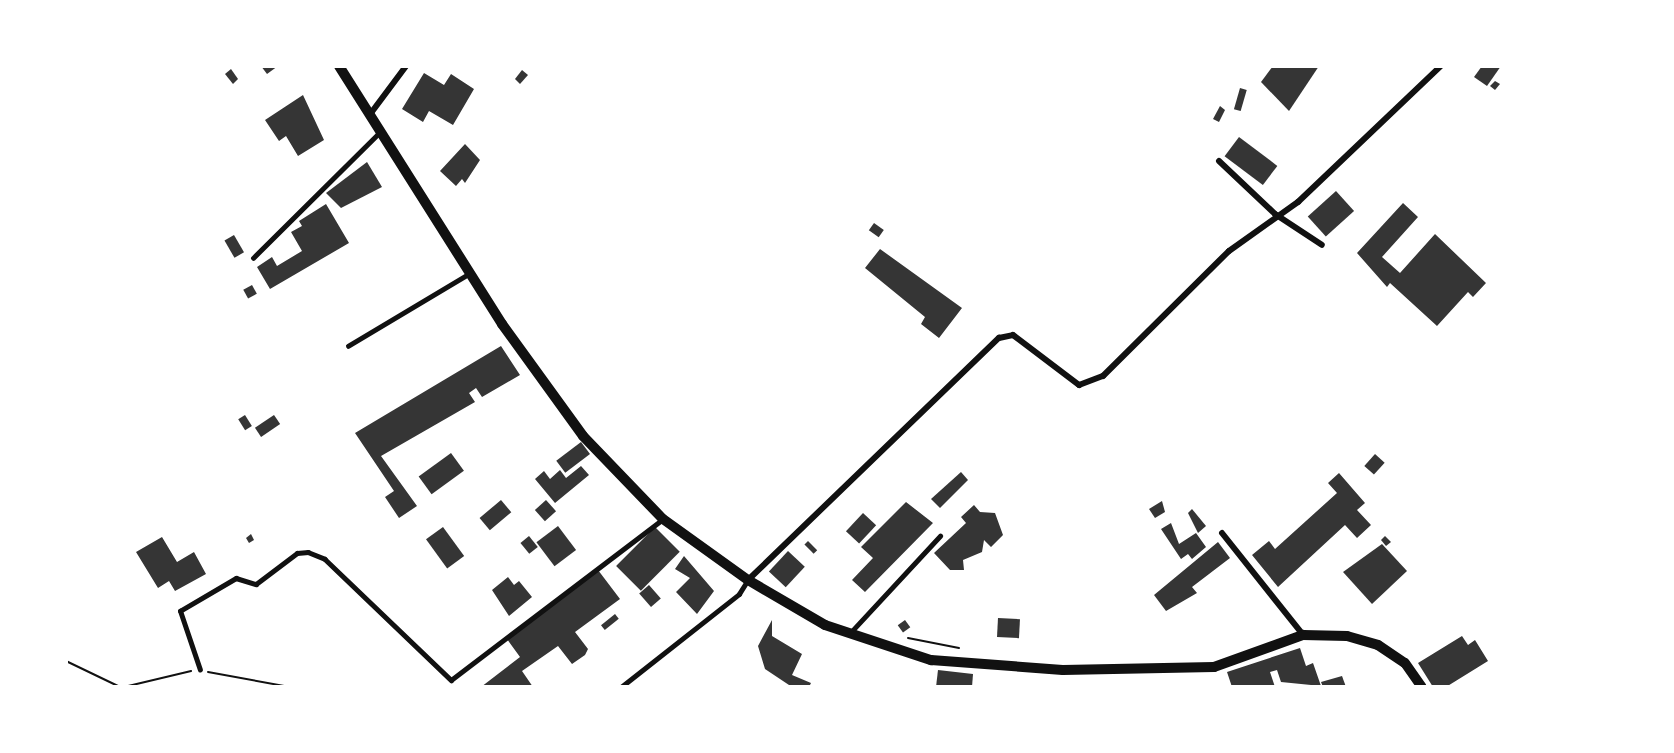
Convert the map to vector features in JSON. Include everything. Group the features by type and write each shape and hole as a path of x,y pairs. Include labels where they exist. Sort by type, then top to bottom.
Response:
{"street":[{"path":"339,66 382,130 470,273 583,436 663,519 748,580 849,634 931,660 1063,670 1214,667 1303,635 1347,636 1378,645 1405,663 1422,687"},
{"path":"371,113 406,66"},
{"path":"748,580 999,338 1013,335 1080,385 1103,376 1229,251 1275,214 1298,202 1368,140 1441,66"},
{"path":"1219,161 1275,214 1322,245"},
{"path":"1222,533 1303,635"}],"lane":[{"path":"253,258 382,130"},
{"path":"348,346 470,273"},
{"path":"200,670 180,611 236,578 256,584 297,553 325,559 447,679 663,519"},
{"path":"849,634 940,536"},
{"path":"621,687 732,600 748,580"}],"path":[{"path":"904,637 965,650"},
{"path":"66,661 120,687"}],"building":[{"path":"261,66 278,66 267,74"},
{"path":"1273,66 1319,66 1289,111 1261,82"},
{"path":"1482,66 1501,66 1487,86 1474,77"},
{"path":"231,69 238,79 233,84 225,74"},
{"path":"522,70 528,75 520,84 515,79"},
{"path":"424,73 444,85 451,74 474,89 453,125 429,111 423,122 402,109"},
{"path":"1495,81 1500,84 1495,90 1490,86"},
{"path":"1240,88 1247,90 1241,111 1234,109"},
{"path":"303,95 324,140 298,156 286,136 279,141 265,120"},
{"path":"1220,106 1225,110 1219,122 1213,119"},
{"path":"1239,137 1277,166 1263,185 1225,156"},
{"path":"465,144 480,160 465,183 462,179 456,186 440,171"},
{"path":"367,162 382,187 341,208 326,193"},
{"path":"1336,191 1354,211 1326,236 1308,216"},
{"path":"1403,203 1418,217 1382,257 1400,273 1435,234 1486,283 1473,297 1468,292 1437,326 1390,283 1387,287 1357,253"},
{"path":"326,204 349,243 270,289 257,267 272,257 277,266 302,251 291,232 302,226 299,221"},
{"path":"874,223 884,230 879,237 869,230"},
{"path":"234,235 244,252 234,258 224,240"},
{"path":"880,249 962,308 939,338 921,324 925,317 865,268"},
{"path":"252,285 257,294 248,299 243,290"},
{"path":"501,346 520,375 482,397 476,388 469,393 475,402 381,456 417,506 399,518 385,497 394,491 355,433"},
{"path":"245,415 252,426 245,430 238,419"},
{"path":"274,415 280,424 261,437 255,428"},
{"path":"581,442 590,454 565,473 556,461"},
{"path":"451,453 464,471 432,494 419,477"},
{"path":"1375,454 1385,463 1374,475 1364,466"},
{"path":"581,466 589,475 555,503 535,479 544,471 550,479 560,470 566,478"},
{"path":"961,472 968,480 940,508 931,499"},
{"path":"1339,473 1365,503 1357,510 1371,525 1357,538 1345,525 1278,587 1252,555 1269,541 1275,549 1337,493 1328,483"},
{"path":"501,500 511,512 490,530 480,518"},
{"path":"546,500 556,511 545,521 535,510"},
{"path":"1162,501 1165,512 1155,518 1149,509"},
{"path":"906,502 933,523 865,592 852,580 873,558 861,547"},
{"path":"974,505 980,512 995,513 1003,535 991,547 984,540 982,552 963,560 964,570 950,570 934,553 966,523 961,517"},
{"path":"1192,509 1206,526 1198,533 1188,513"},
{"path":"863,513 876,525 859,544 846,531"},
{"path":"1171,523 1179,544 1196,533 1206,547 1192,559 1188,554 1181,559 1161,529"},
{"path":"558,526 576,550 554,566 536,542"},
{"path":"443,527 464,556 447,568 426,539"},
{"path":"655,527 680,552 641,591 616,566"},
{"path":"251,534 254,540 249,543 246,538"},
{"path":"529,536 538,547 529,554 520,543"},
{"path":"1385,536 1391,542 1386,546 1381,540"},
{"path":"162,537 177,562 194,552 206,574 175,591 169,581 158,588 136,552"},
{"path":"808,541 817,550 814,554 804,545"},
{"path":"1218,542 1230,558 1192,587 1197,593 1166,611 1154,595"},
{"path":"1382,544 1407,571 1372,604 1343,572"},
{"path":"788,551 805,567 786,587 769,571"},
{"path":"684,556 714,591 697,614 676,592 690,578 675,569"},
{"path":"598,570 620,599 575,632 588,649 585,655 572,664 558,646 522,671 533,687 481,687 520,657 507,639"},
{"path":"508,577 514,585 519,581 532,597 509,616 492,590"},
{"path":"649,585 661,599 651,607 639,594"},
{"path":"615,614 619,619 605,630 601,625"},
{"path":"998,618 1020,619 1019,638 997,637"},
{"path":"772,620 772,636 802,654 792,675 811,683 809,687 792,687 765,669 758,646"},
{"path":"905,620 910,627 903,633 898,625"},
{"path":"1462,636 1468,645 1475,640 1488,661 1446,687 1433,687 1418,663"},
{"path":"1300,648 1306,666 1313,663 1321,686 1281,682 1277,670 1270,672 1275,687 1232,687 1227,672"},
{"path":"938,670 973,674 972,687 936,687"},
{"path":"1342,676 1346,687 1323,687 1321,682"}]}
